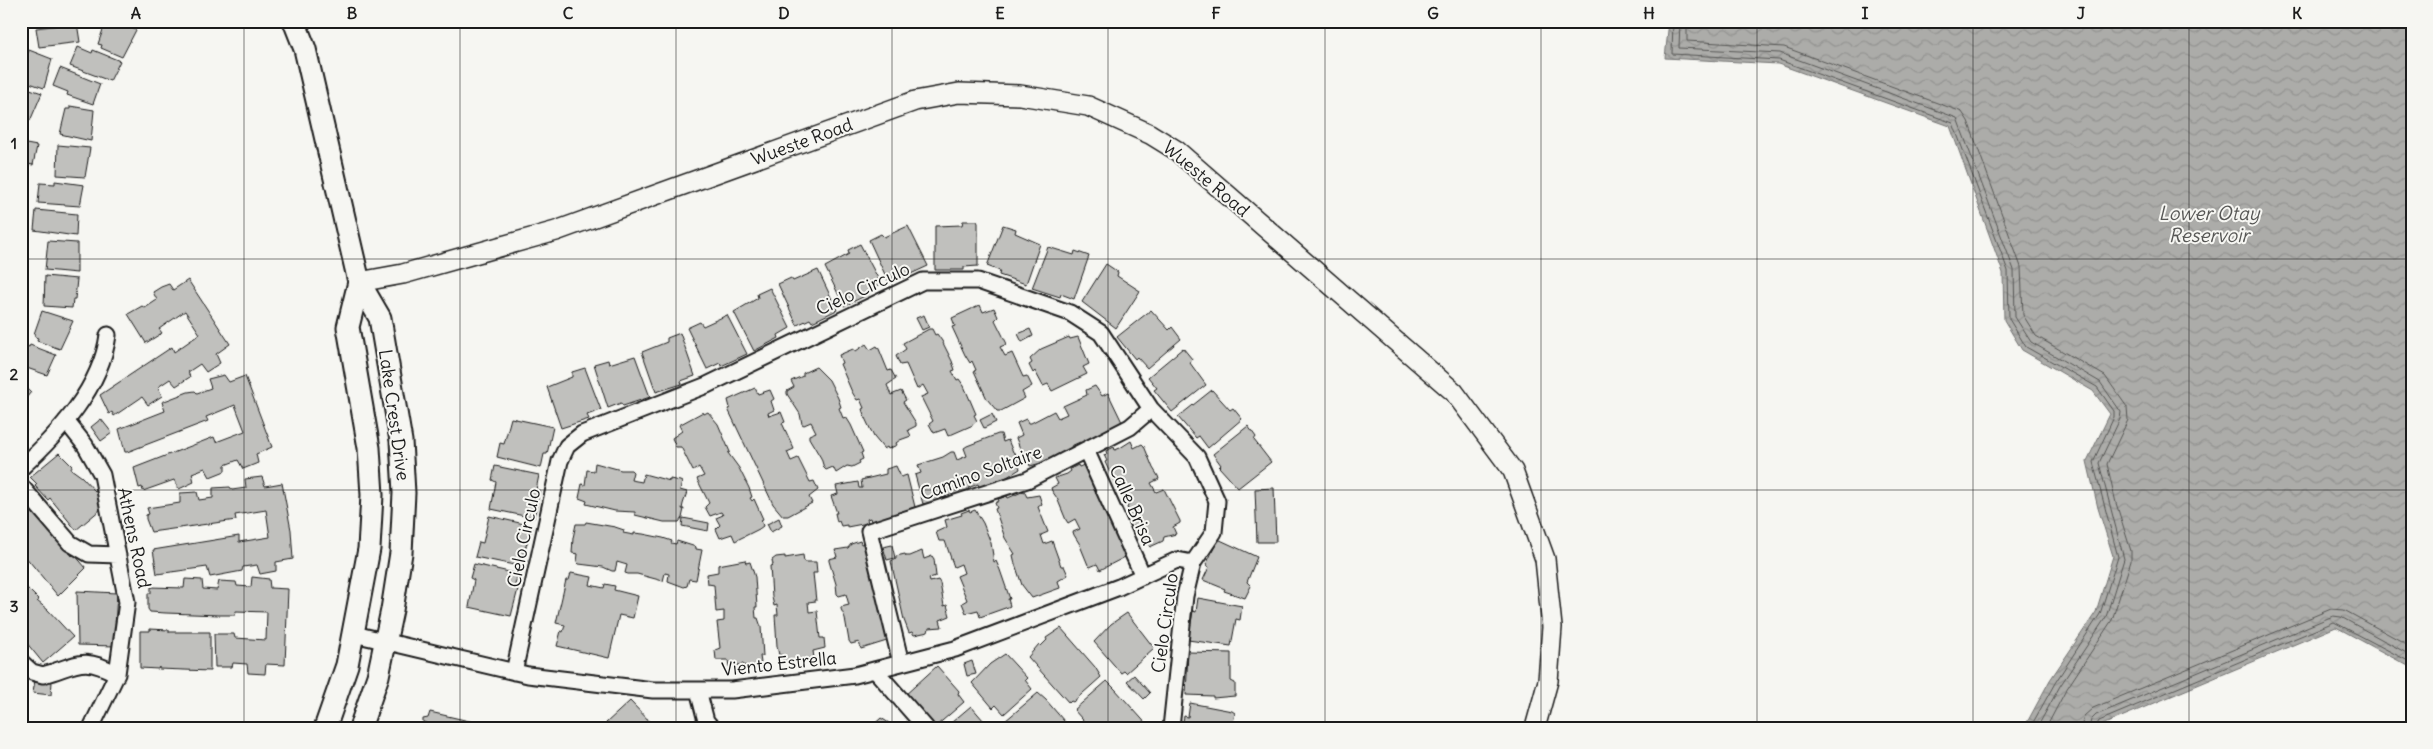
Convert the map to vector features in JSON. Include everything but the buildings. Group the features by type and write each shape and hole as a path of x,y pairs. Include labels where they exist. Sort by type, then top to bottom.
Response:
{"main road":[{"name":"Lake Crest Drive","path":"294,21 305,49 359,282 380,318 401,441 404,493 401,553 378,676 360,728"},
{"name":"Lake Crest Drive","path":"325,728 347,665 369,549 372,495 369,448 348,327 359,282"}],"street":[{"name":"Wueste Road","path":"359,282 403,274 556,231 915,101 959,93 1011,94 1088,106 1150,134 1176,150 1454,392 1513,471 1545,558 1552,627 1548,682 1536,728"},
{"name":"Cielo Circulo","path":"514,672 560,461 567,446 582,434 707,385 923,281 978,281 1070,313 1101,333 1151,409 1197,457 1217,501 1214,532 1194,563 1186,596 1170,728"},
{"path":"21,468 48,443 78,406 105,356 108,335"},
{"name":"Camino Soltaire","path":"901,663 869,531 1027,480 1130,427 1151,409"},
{"name":"Athens Road","path":"66,421 85,445 102,475 127,602 117,674 91,728"},
{"name":"Calle Brisa","path":"1086,450 1143,576"},
{"path":"21,486 70,543 89,554 118,555"},
{"name":"Viento Estrella","path":"354,634 385,643 514,672 615,687 653,690 741,689 855,675 955,649 1143,576 1177,560 1194,563"},
{"path":"21,662 37,674 43,675 81,662 101,665 117,674"},
{"path":"875,670 926,728"},
{"path":"698,690 706,721 712,728"}],"water":[{"name":"Lower Otay Reservoir","path":"1669,21 2412,21 2412,668 2336,627 2095,728 2024,728 2050,680 2096,612 2113,556 2098,508 2087,461 2110,414 2093,391 2022,350 2004,320 2003,273 1950,126 1778,64 1665,58"}]}
